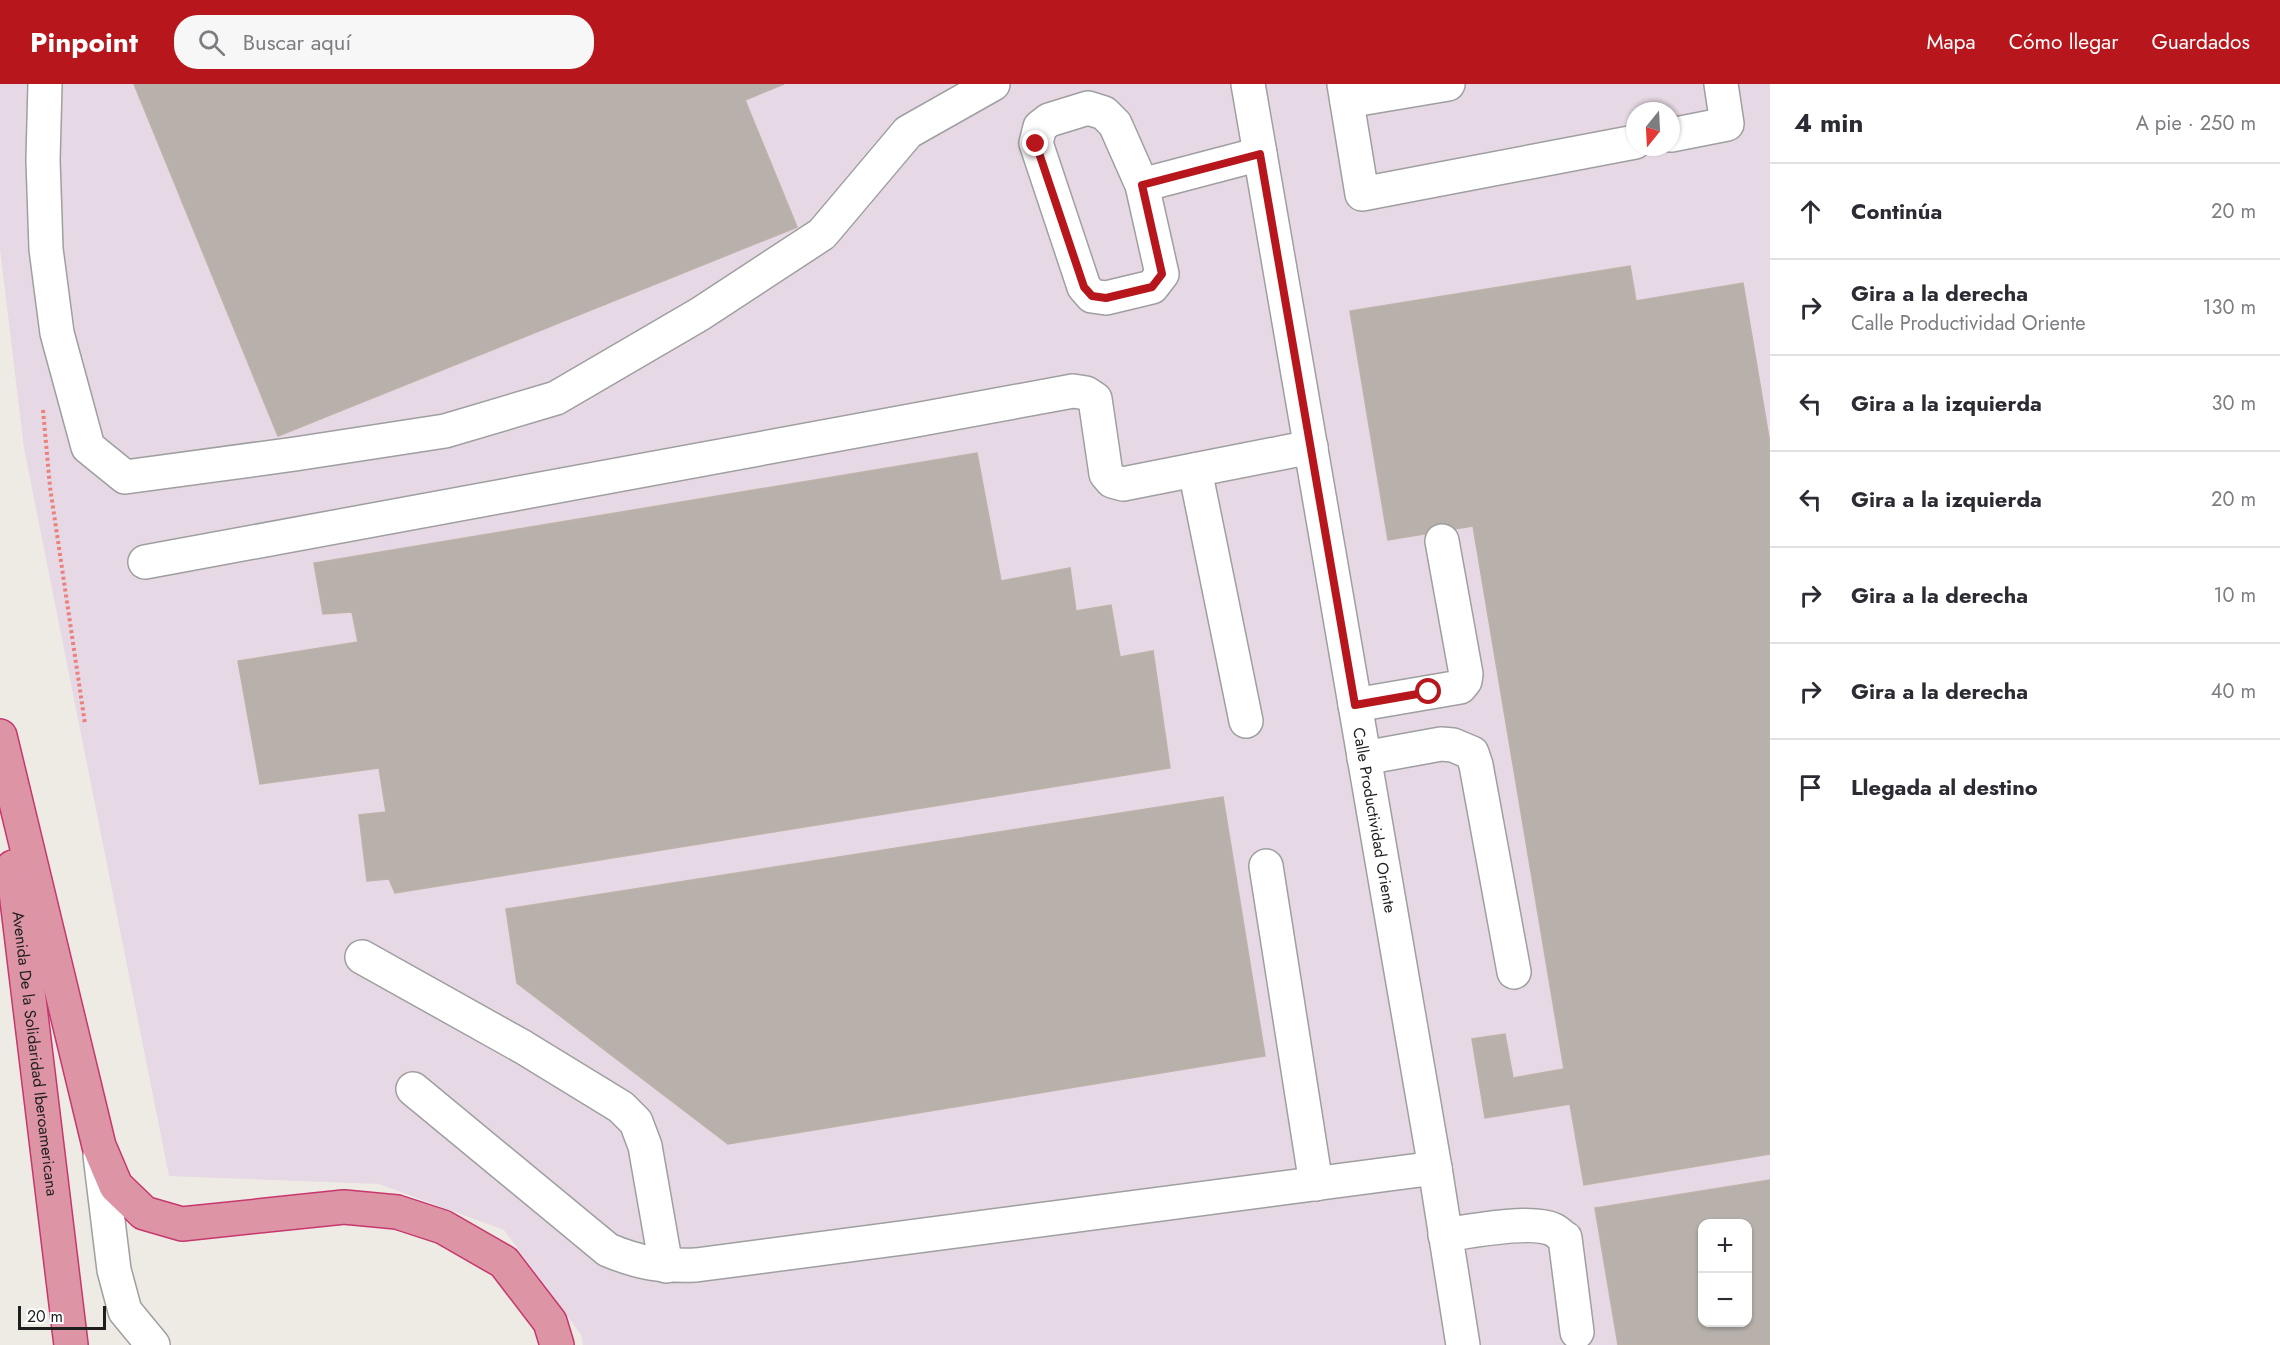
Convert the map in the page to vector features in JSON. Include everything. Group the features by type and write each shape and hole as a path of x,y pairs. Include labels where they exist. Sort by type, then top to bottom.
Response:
{"highway":[{"path":"0,736 99,1146 116,1186 144,1213 182,1224 344,1207 397,1212 443,1227 504,1262 550,1322 557,1345"},
{"name":"Avenida De la Solidaridad Iberoamericana","path":"0,761 71,1345"}],"street":[{"path":"45,84 43,160 46,249 57,333 88,447 125,477 446,431 556,398 700,314 822,234 908,132 993,84"},
{"name":"Calle Productividad Oriente","path":"1248,84 1435,1168 1463,1345"},
{"path":"1448,84 1345,92 1362,194 1626,144"},
{"path":"1680,133 1728,124 1721,84"},
{"path":"1088,108 1104,113 1115,124 1142,185 1162,274 1152,287 1106,298 1092,296 1084,287 1036,144 1040,127 1050,120 1088,108"},
{"path":"1142,185 1260,154"},
{"path":"145,562 1072,391 1086,393 1095,399 1106,474 1112,481 1123,484 1311,447"},
{"path":"1195,470 1246,721"},
{"path":"1355,705 1460,687 1465,681 1466,674 1442,541"},
{"path":"1364,758 1441,744 1453,745 1472,753 1514,972"},
{"path":"1266,866 1316,1184"},
{"path":"362,957 524,1047 621,1107 636,1122 645,1146 666,1266"},
{"path":"413,1089 608,1250 636,1261 666,1266 696,1266 1435,1168"},
{"path":"99,1146 114,1270 125,1311 153,1345"},
{"path":"1446,1235 1512,1226 1553,1229 1565,1238 1577,1332"}],"shaded area":[{"path":"0,84 1770,84 1770,1345 583,1345 582,1336 504,1230 379,1184 169,1176 24,448 0,249"}],"building":[{"path":"134,84 784,84 745,100 797,227 278,436"},
{"path":"1630,266 1636,301 1743,283 1770,444 1770,1154 1584,1185 1570,1104 1485,1118 1472,1039 1505,1034 1513,1078 1564,1069 1473,526 1388,540 1350,311"},
{"path":"977,453 1001,581 1070,568 1076,611 1111,605 1120,657 1153,651 1170,768 395,893 389,879 367,881 359,815 386,812 379,768 260,784 238,661 358,642 352,612 323,614 314,563"},
{"path":"1223,797 1265,1056 728,1144 517,983 506,909"},
{"path":"1770,1180 1770,1345 1618,1345 1595,1208"}],"route":[{"path":"1036,144 1084,287 1092,296 1106,298 1152,287 1162,274 1142,185 1260,154 1355,705 1429,692"}]}
